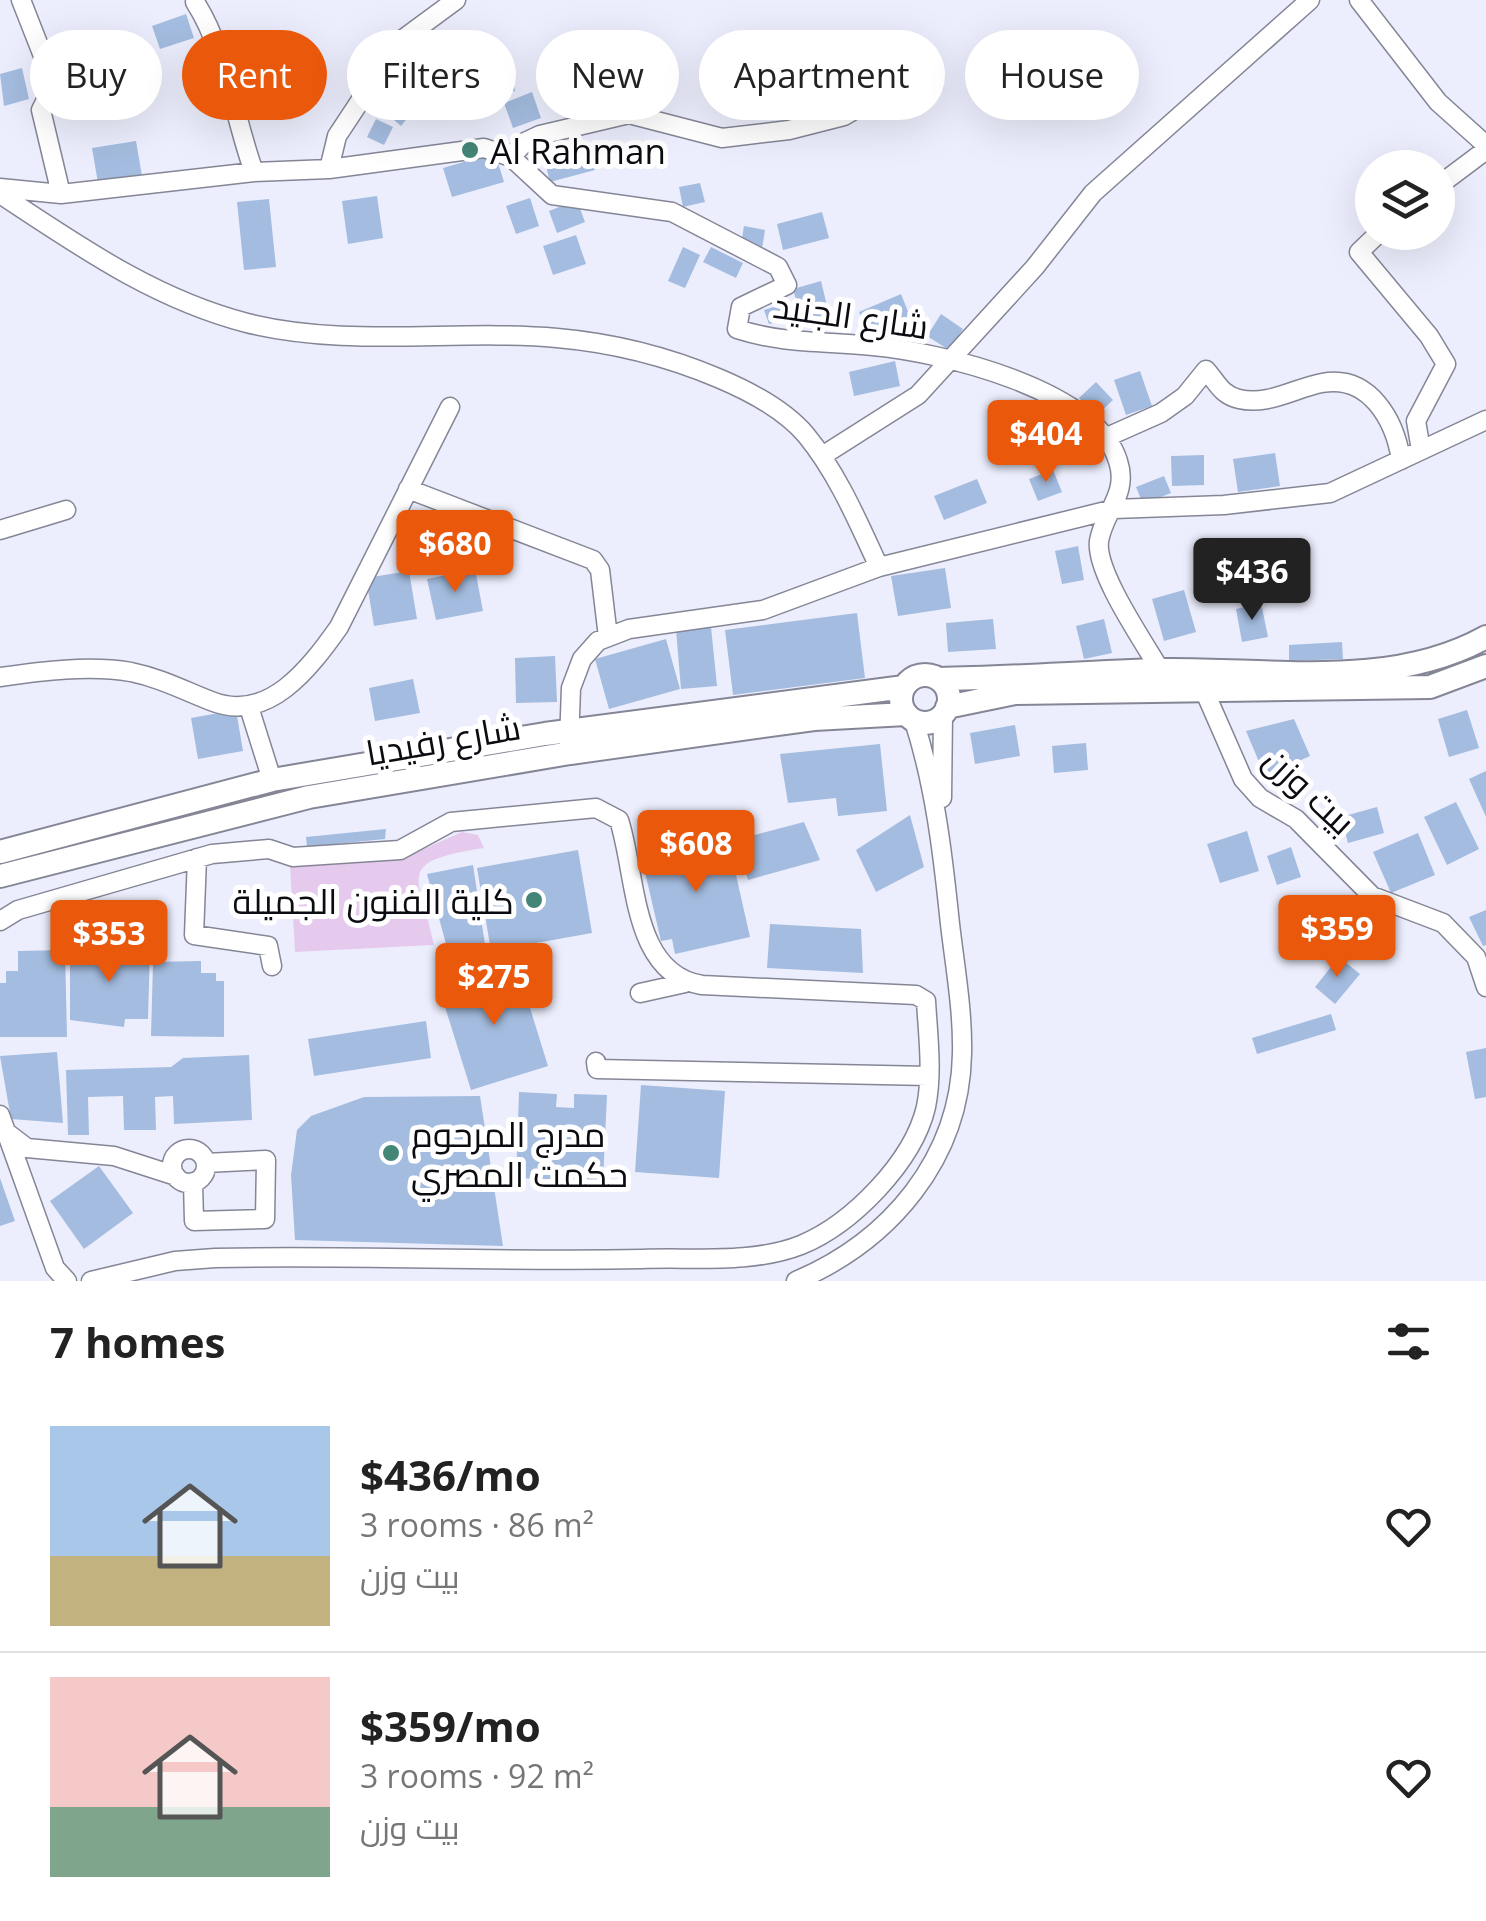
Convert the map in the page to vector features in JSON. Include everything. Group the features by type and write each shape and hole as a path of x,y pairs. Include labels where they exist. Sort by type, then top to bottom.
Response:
{"main road":[{"path":"1486,637 1457,653 1412,667 915,677 904,687 901,702 910,717 930,722 945,711 1014,693 1430,688 1486,666"},
{"path":"938,679 948,692 945,711"},
{"name":"شارع رفيديا","path":"0,876 251,809 569,742 904,687"},
{"name":"شارع رفيديا","path":"0,852 272,780 569,742 814,719 910,717"}],"street":[{"path":"21,0 54,84 41,110 61,194"},
{"path":"330,169 337,136 399,42 456,0"},
{"path":"822,456 918,395 1035,267 1093,193 1310,0"},
{"path":"1359,0 1438,102 1486,148 1455,173"},
{"path":"195,2 216,39 231,108 254,172"},
{"path":"0,191 61,194 254,172 330,169 476,148 511,157 525,142 590,120 629,114 722,138 822,120"},
{"name":"شارع الجنيد","path":"511,157 552,195 672,212 778,268 786,285 741,307 737,329 774,341 876,346 950,362 1053,394 1106,437"},
{"path":"0,191 124,274 196,308 250,324 310,331 557,338 654,354 728,382 772,405 803,431 822,456 879,567"},
{"path":"1362,250 1446,364 1416,421 1421,450"},
{"path":"1160,670 1101,561 1100,535 1114,508 1120,468 1106,437 1161,413 1185,396 1206,370 1220,390 1243,400 1284,396 1328,382 1358,388 1389,418 1400,460"},
{"path":"0,677 45,671 127,672 168,681 215,704 248,707 288,687 317,658 339,627 450,406"},
{"path":"569,742 571,688 582,659 598,641 629,629 764,610 879,567 1114,508 1224,505 1330,494 1486,420"},
{"path":"408,489 593,560 600,570 608,637"},
{"path":"0,530 66,510"},
{"name":"بيت وزن","path":"1204,690 1242,779 1260,798 1296,819 1372,896 1443,923 1476,957 1486,987"},
{"path":"248,707 272,780"},
{"path":"944,873 945,711"},
{"path":"796,1281 845,1254 891,1219 932,1167 954,1120 963,1039 944,873 925,756 910,717"},
{"path":"0,921 18,910 197,858 252,850 294,857 400,850 451,822 603,810 620,824 653,954 665,970 686,983"},
{"path":"197,858 195,936 268,946 272,966"},
{"path":"90,1281 175,1261 215,1258 517,1262 776,1252 832,1227 882,1181 918,1128 929,1076 926,1001 920,995 686,983 640,993"},
{"path":"596,1062 597,1069 929,1076"},
{"path":"3,1123 19,1144 38,1150 135,1160 203,1175 206,1163"},
{"path":"3,1123 55,1268 67,1281"},
{"path":"194,1150 206,1163 266,1160 265,1220 194,1221 181,1172 194,1150"}],"shaded area":[{"path":"462,832 478,835 484,848 435,859 424,866 419,876 434,945 295,952 290,866 399,860"}],"building":[{"path":"186,14 191,30 182,30 182,42 162,48 162,30 153,30 152,26"},
{"path":"22,68 29,99 4,106 0,74"},
{"path":"532,92 536,120 513,128 510,120 516,120 516,98"},
{"path":"376,120 393,127 384,145 367,137"},
{"path":"136,141 142,176 98,183 92,148"},
{"path":"588,142 595,170 550,182 543,154"},
{"path":"495,153 504,182 452,197 443,168"},
{"path":"700,183 705,202 683,207 679,187"},
{"path":"377,196 383,238 348,244 342,201"},
{"path":"530,198 539,226 516,234 506,206"},
{"path":"269,199 276,267 244,270 237,202"},
{"path":"577,200 585,222 557,233 549,211"},
{"path":"822,212 829,238 783,250 777,224"},
{"path":"744,226 765,230 762,249 741,245"},
{"path":"576,235 586,264 553,275 543,246"},
{"path":"683,247 700,255 685,288 668,281"},
{"path":"711,247 743,263 736,278 703,262"},
{"path":"821,281 829,314 802,321 793,289"},
{"path":"901,294 911,319 870,336 859,312"},
{"path":"784,304 789,319 769,324 764,310"},
{"path":"941,314 963,329 949,350 927,336"},
{"path":"895,361 900,386 854,396 849,372"},
{"path":"1140,371 1152,406 1126,415 1114,380"},
{"path":"1096,382 1113,400 1096,416 1079,398"},
{"path":"1275,453 1280,486 1238,492 1233,459"},
{"path":"1204,455 1204,485 1172,486 1171,456"},
{"path":"1053,470 1062,492 1038,501 1029,479"},
{"path":"1164,476 1171,493 1143,504 1136,487"},
{"path":"977,479 987,503 944,520 934,496"},
{"path":"1078,546 1084,580 1062,584 1055,551"},
{"path":"945,568 951,608 898,616 891,576"},
{"path":"475,569 483,611 436,620 427,579"},
{"path":"409,571 417,619 374,626 366,578"},
{"path":"1184,590 1196,632 1164,641 1152,599"},
{"path":"1261,603 1268,637 1242,642 1236,609"},
{"path":"857,613 865,678 733,695 725,630"},
{"path":"993,619 996,649 948,652 946,623"},
{"path":"1104,619 1112,653 1084,659 1076,626"},
{"path":"711,627 717,686 681,689 676,630"},
{"path":"666,639 680,689 609,709 595,659"},
{"path":"1342,642 1343,659 1289,661 1289,645"},
{"path":"555,656 557,702 516,703 515,658"},
{"path":"413,679 420,713 375,721 369,688"},
{"path":"236,710 243,751 198,759 191,718"},
{"path":"1467,710 1479,748 1449,757 1438,719"},
{"path":"1294,719 1310,756 1265,776 1246,731"},
{"path":"1015,725 1020,756 975,764 970,733"},
{"path":"1086,743 1088,770 1054,773 1052,746"},
{"path":"880,744 887,811 838,816 836,798 788,803 780,754"},
{"path":"1486,771 1486,817 1469,779"},
{"path":"1456,802 1479,849 1447,865 1424,817"},
{"path":"1377,807 1384,833 1348,843 1341,817"},
{"path":"910,815 924,867 876,892 856,850"},
{"path":"804,822 820,860 748,880 736,840"},
{"path":"386,829 385,839 307,847 306,837"},
{"path":"1247,831 1259,871 1220,883 1207,844"},
{"path":"1418,833 1435,875 1391,893 1373,852"},
{"path":"727,835 750,937 675,954 672,939 661,941 641,855"},
{"path":"1291,847 1301,877 1277,885 1267,856"},
{"name":"كلية الفنون الجميلة","path":"578,850 592,933 491,951 477,868"},
{"path":"473,865 486,951 449,955 427,874"},
{"path":"1486,910 1486,945 1483,946 1469,917"},
{"path":"770,924 861,929 863,973 767,968"},
{"path":"70,948 150,949 148,1019 125,1019 124,1027 70,1020"},
{"path":"65,950 67,1037 0,1037 0,983 6,983 6,971 18,971 18,951"},
{"path":"1339,957 1360,974 1335,1004 1315,987"},
{"path":"201,961 201,973 216,973 216,981 224,981 224,1037 151,1036 153,962"},
{"path":"517,966 548,1066 471,1090 440,991"},
{"path":"1331,1014 1336,1030 1257,1054 1252,1038"},
{"path":"426,1021 431,1058 314,1076 308,1039"},
{"path":"1486,1048 1486,1097 1475,1099 1466,1052"},
{"path":"57,1052 63,1123 11,1119 0,1056"},
{"path":"249,1055 252,1120 174,1124 173,1096 155,1097 156,1130 124,1130 123,1096 88,1097 89,1135 68,1135 66,1070 171,1067 183,1058"},
{"path":"641,1085 725,1091 719,1178 635,1172"},
{"path":"519,1092 557,1094 556,1107 574,1108 574,1094 607,1095 603,1181 516,1178"},
{"name":"مدرج المرحوم حكمت المصري","path":"480,1096 503,1246 295,1240 291,1175 297,1130 311,1116 364,1097"},
{"path":"99,1166 133,1213 84,1249 50,1201"},
{"path":"0,1178 15,1221 0,1226"}],"place":[{"name":"Al Rahman","path":"470,150"},
{"name":"كلية الفنون الجميلة","path":"534,900"},
{"name":"مدرج المرحوم حكمت المصري","path":"391,1153"}]}
